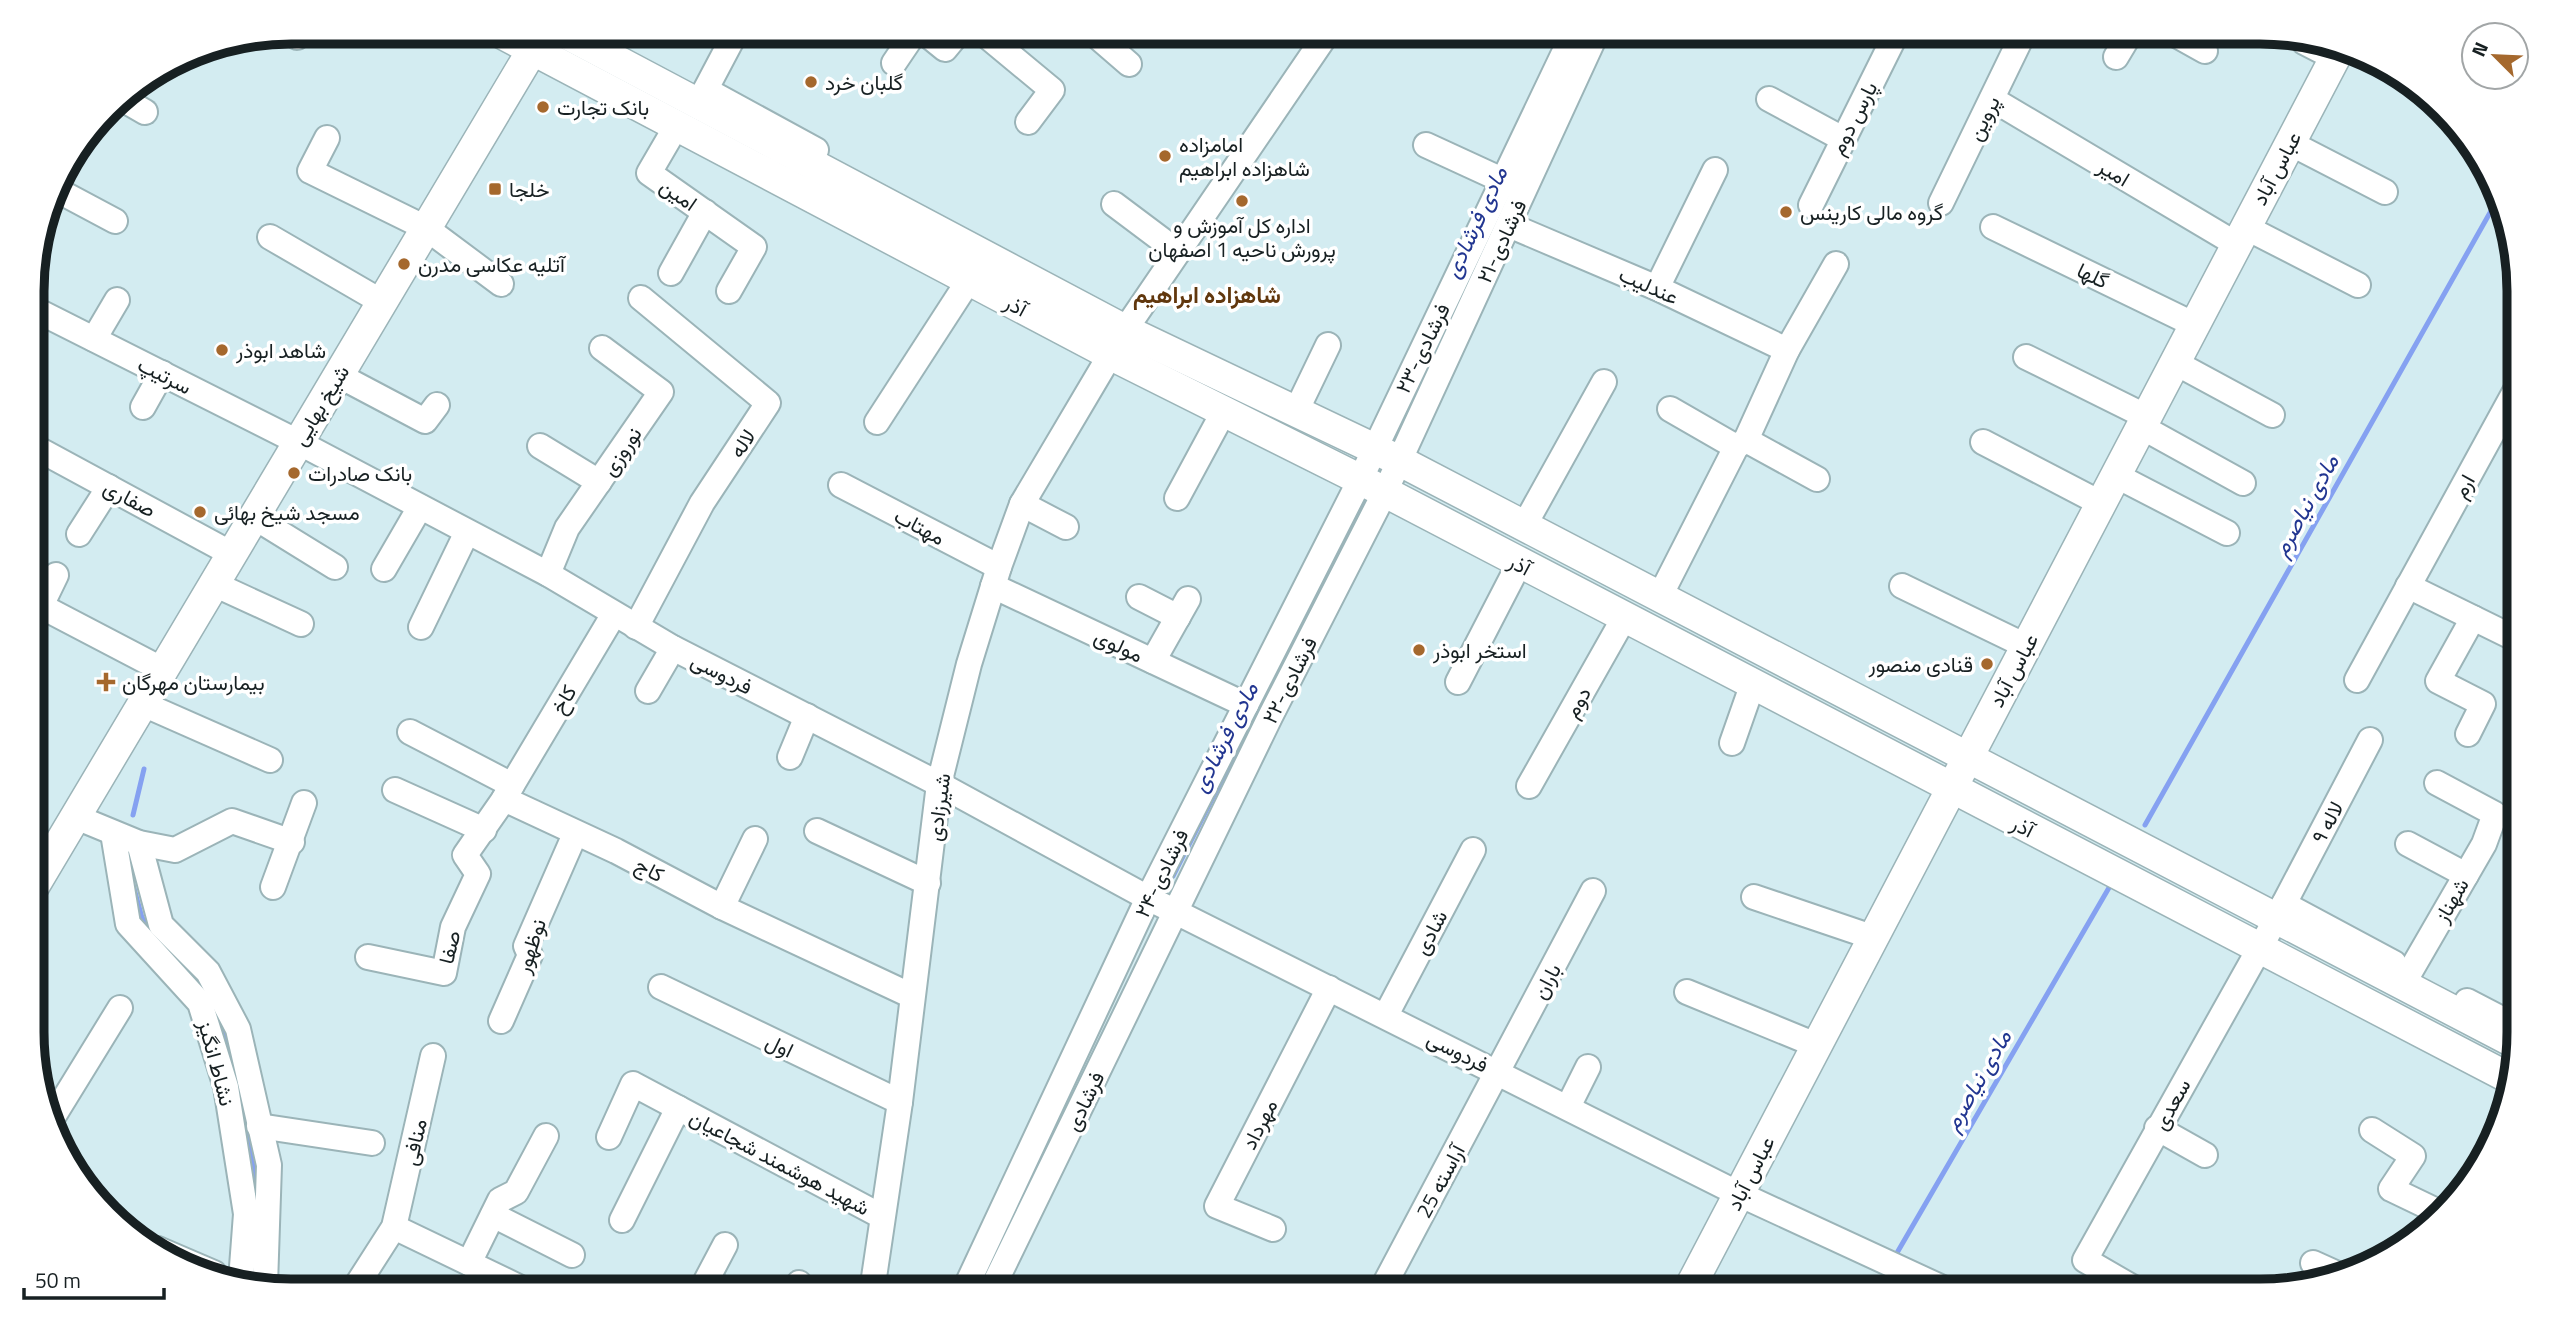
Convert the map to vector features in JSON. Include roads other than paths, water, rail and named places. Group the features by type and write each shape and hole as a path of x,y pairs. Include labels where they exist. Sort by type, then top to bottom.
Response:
{"main road":[{"name":"شیخ بهایی","path":"44,870 536,44"},
{"name":"آذر","path":"545,44 677,125 969,280 1231,374 1389,449 1662,591 1967,757 2158,854 2280,912 2406,978 2507,1038"},
{"name":"آذر","path":"589,44 703,96 885,195 1123,335 1224,411 2504,1075"},
{"name":"عباس آباد","path":"1694,1279 2336,56"},
{"path":"2140,886 2158,854"}],"street":[{"path":"703,96 730,44"},
{"path":"894,63 907,44"},
{"path":"996,44 1052,90 1028,122"},
{"path":"1106,44 1129,64"},
{"path":"1123,335 1318,44"},
{"name":"۲۳-فرشادی","path":"1389,449 1502,180 1568,44"},
{"name":"۲۱-فرشادی","path":"1389,449 1508,225 1591,44"},
{"name":"پارس دوم","path":"1811,205 1891,44"},
{"name":"پروین","path":"1941,203 2018,44"},
{"path":"2116,57 2124,44"},
{"path":"2192,44 2205,51"},
{"path":"1769,99 1843,139"},
{"name":"امیر","path":"1992,99 2240,235 2358,285"},
{"path":"130,104 145,113"},
{"name":"امین","path":"677,125 649,173 754,247 729,291"},
{"path":"327,138 310,171 426,228 501,284"},
{"path":"2290,143 2385,192"},
{"path":"1426,145 1502,180"},
{"path":"1657,288 1714,170"},
{"path":"64,194 115,221"},
{"path":"1114,204 1178,252"},
{"path":"671,273 705,212"},
{"name":"عندلیب","path":"1508,225 1657,288 1787,350"},
{"name":"گلها","path":"1993,227 2193,324"},
{"path":"270,237 382,302"},
{"path":"1662,591 1741,444 1787,350 1836,264"},
{"path":"877,422 969,280"},
{"name":"لاله","path":"636,627 702,503 768,403 641,298"},
{"path":"94,339 117,300"},
{"name":"سرتیپ","path":"44,314 298,442"},
{"name":"شیرزادی","path":"873,1279 900,1102 939,784 969,664 1022,504 1123,335"},
{"path":"1302,399 1328,345"},
{"name":"نوروزی","path":"548,574 567,528 661,392 602,348"},
{"path":"2026,357 2143,421 2243,484"},
{"path":"2174,362 2272,415"},
{"path":"144,407 162,373"},
{"name":"آذر","path":"1231,374 1302,399 1389,449"},
{"path":"338,375 425,421 437,405"},
{"path":"1527,521 1604,382"},
{"name":"ارم","path":"2357,680 2507,406"},
{"path":"1670,410 1817,479"},
{"path":"1177,498 1224,411"},
{"name":"فردوسی","path":"298,442 548,574 673,648 939,784 1148,898 1740,1194 1864,1249 1922,1279"},
{"path":"1983,442 2100,503"},
{"path":"540,446 599,482"},
{"name":"۲۴-فرشادی","path":"989,1279 1148,898 1246,705 1373,486 1389,449"},
{"name":"صفاری","path":"44,452 232,554"},
{"path":"2115,475 2227,533"},
{"name":"مهتاب","path":"841,485 996,577"},
{"name":"۲۲-فرشادی","path":"1176,911 1373,486"},
{"path":"79,534 109,487"},
{"path":"1022,504 1066,527"},
{"path":"384,569 420,506"},
{"path":"254,517 335,567"},
{"path":"421,627 467,532"},
{"path":"1458,682 1519,564"},
{"path":"44,593 56,575"},
{"name":"مولوی","path":"996,577 1153,661 1246,705"},
{"path":"214,584 301,624"},
{"path":"1902,586 2026,646"},
{"path":"2408,586 2507,635"},
{"path":"1139,597 1183,608 1153,661"},
{"path":"44,608 163,670"},
{"name":"کاخ","path":"465,855 508,792 614,614"},
{"name":"دوم","path":"1530,786 1624,618"},
{"path":"2469,734 2483,704 2438,681 2473,618"},
{"path":"648,691 673,648"},
{"path":"1732,743 1752,686"},
{"path":"143,704 270,760"},
{"path":"790,757 807,716"},
{"name":"کاج","path":"410,732 575,834 616,851 722,907 912,996"},
{"name":"۹ لاله","path":"2259,949 2370,740"},
{"name":"شهناز","path":"2406,978 2484,844 2495,814 2437,783"},
{"path":"396,790 484,830"},
{"path":"273,887 292,842 304,803"},
{"path":"76,817 139,844 174,850 232,821 292,842"},
{"path":"817,831 928,883"},
{"name":"نشاط انگیز","path":"113,833 128,924 200,1003 226,1087 246,1214 241,1275"},
{"name":"نوظهور","path":"501,1021 530,955 526,946 575,834"},
{"path":"722,907 755,839"},
{"name":"نشاط انگیز","path":"139,844 161,925 208,972 238,1029 270,1165 265,1278"},
{"path":"2408,844 2466,875"},
{"name":"شادی","path":"1386,1015 1473,850"},
{"name":"صفا","path":"368,957 444,973 460,908 478,874 465,855"},
{"name":"باران","path":"1498,1071 1593,891"},
{"path":"1754,897 1872,937"},
{"name":"فرشادی","path":"990,1279 1176,911"},
{"name":"سعدی","path":"2119,1279 2085,1259 2259,949"},
{"name":"آذر","path":"2406,978 2507,1023"},
{"name":"اول","path":"661,987 900,1102"},
{"name":"مهرداد","path":"1273,1229 1217,1206 1329,988"},
{"path":"1687,992 1816,1045"},
{"path":"57,1111 120,1009"},
{"name":"منافی","path":"361,1279 394,1227 433,1056"},
{"path":"1568,1107 1588,1068"},
{"name":"آراسته 25","path":"1387,1279 1498,1071"},
{"name":"شهید هوشمند شجاعیان","path":"609,1137 633,1084 881,1216"},
{"name":"شهید هوشمند شجاعیان","path":"622,1220 678,1108"},
{"path":"259,1126 372,1143"},
{"path":"2157,1128 2205,1155"},
{"path":"2372,1130 2413,1156 2391,1189 2433,1209"},
{"path":"469,1263 500,1200 516,1192 546,1136"},
{"path":"494,1215 572,1255"},
{"path":"394,1227 501,1279"},
{"path":"707,1279 725,1245"},
{"path":"2313,1263 2328,1270"}],"waterway":[{"name":"مادی نیاصرم","path":"2145,825 2493,208"},
{"name":"مادی فرشادی","path":"1173,876 1363,502"},
{"path":"133,815 144,769"},
{"path":"133,885 142,918 153,929"},
{"name":"مادی نیاصرم","path":"1894,1258 2110,886"},
{"path":"215,1011 227,1037 234,1072"},
{"path":"243,1119 255,1176 255,1196"},
{"name":"مادی نیاصرم","path":"1882,1279 1887,1270"}],"place":[{"name":"گلبان خرد","path":"811,82"},
{"name":"بانک تجارت","path":"543,107"},
{"name":"امامزاده شاهزاده ابراهیم","path":"1165,156"},
{"name":"خلجا","path":"495,189"},
{"name":"اداره کل آموزش و پرورش ناحیه 1 اصفهان","path":"1242,201"},
{"name":"گروه مالی کارینس","path":"1786,212"},
{"name":"آتلیه عکاسی مدرن","path":"404,264"},
{"name":"شاهد ابوذر","path":"222,350"},
{"name":"بانک صادرات","path":"294,473"},
{"name":"مسجد شیخ بهائی","path":"200,512"},
{"name":"استخر ابوذر","path":"1419,650"},
{"name":"قنادی منصور","path":"1987,664"},
{"name":"بیمارستان مهرگان","path":"106,682"}],"district":[{"name":"شاهزاده ابراهیم","path":"1207,294"}]}
